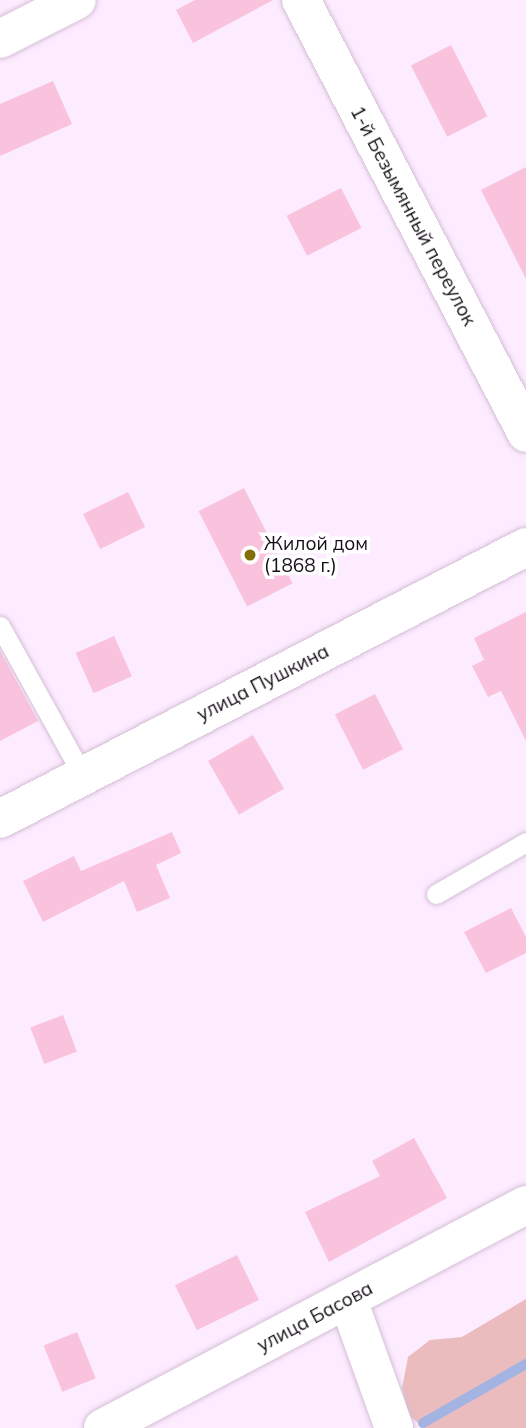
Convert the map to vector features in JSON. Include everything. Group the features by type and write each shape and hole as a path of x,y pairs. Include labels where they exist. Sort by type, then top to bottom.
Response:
{"street":[{"path":"0,39 77,0"},
{"name":"1-й Безымянный переулок","path":"301,0 526,433"},
{"name":"улица Пушкина","path":"0,819 526,547"},
{"name":"улица Басова","path":"103,1428 526,1205"},
{"path":"348,1300 394,1428"}],"lane":[{"path":"0,626 82,776"},
{"path":"436,894 526,842"}],"shaded area":[{"path":"526,1299 526,1428 425,1428 409,1416 402,1388 408,1357 430,1340 462,1337"}],"building":[{"path":"195,0 273,0 193,43 176,10"},
{"path":"451,45 487,116 447,137 411,65"},
{"path":"53,81 72,124 0,156 0,104"},
{"path":"526,167 526,279 481,190"},
{"path":"341,188 361,228 307,256 287,216"},
{"path":"244,488 293,583 247,606 199,511"},
{"path":"128,492 145,527 100,549 83,514"},
{"path":"526,612 526,741 501,691 488,697 472,666 484,660 474,638"},
{"path":"114,636 132,676 94,693 76,653"},
{"path":"0,651 38,721 0,741"},
{"path":"375,694 403,749 363,770 335,714"},
{"path":"253,735 284,789 239,815 208,761"},
{"path":"172,832 181,853 156,865 170,898 137,912 124,881 43,922 23,881 74,856 81,871"},
{"path":"511,908 526,937 526,953 486,973 464,932"},
{"path":"63,1015 77,1051 44,1064 30,1028"},
{"path":"414,1138 447,1198 329,1262 305,1212 380,1176 372,1161"},
{"path":"237,1255 259,1300 197,1330 175,1285"},
{"path":"77,1332 96,1378 62,1392 44,1345"}],"waterway":[{"path":"423,1423 526,1364"}],"place":[{"name":"Жилой дом (1868 г.)","path":"250,555"}]}
